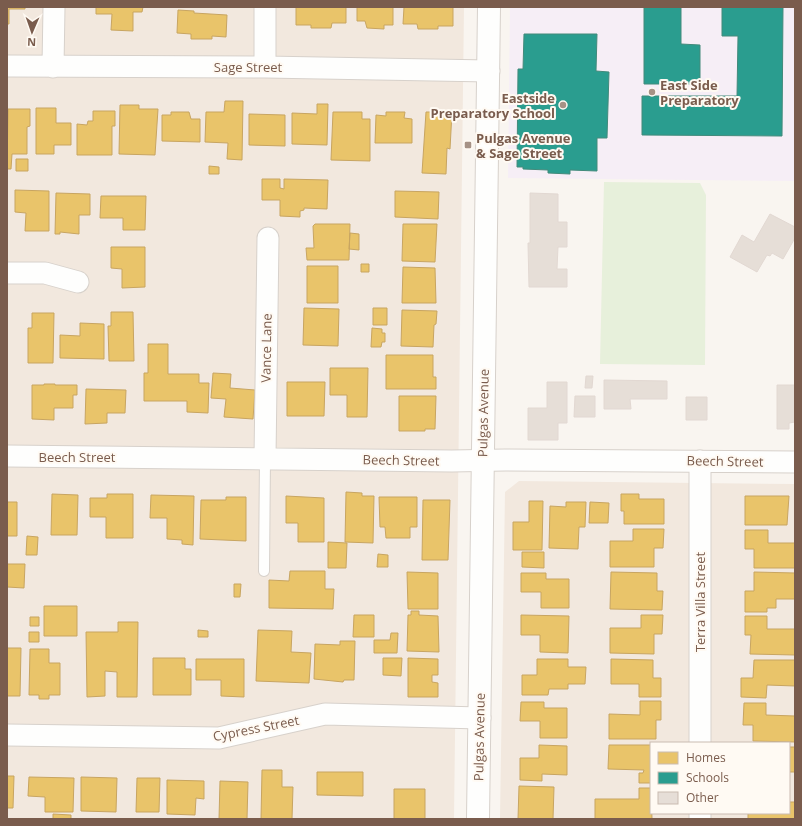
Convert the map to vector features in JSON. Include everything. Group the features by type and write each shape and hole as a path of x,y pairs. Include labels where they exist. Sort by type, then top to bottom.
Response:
{"street":[{"path":"53,67 54,7"},
{"path":"265,67 266,7"},
{"name":"Pulgas Avenue","path":"478,819 489,7"},
{"name":"Sage Street","path":"7,66 265,67 489,71"},
{"name":"Vance Lane","path":"265,458 268,238"},
{"path":"7,273 45,273 78,282"},
{"name":"Beech Street","path":"7,456 483,461 795,462"},
{"name":"Terra Villa Street","path":"700,461 700,742"},
{"name":"Cypress Street","path":"7,735 219,738 324,714 480,718"}],"lane":[{"path":"264,571 265,458"}],"shaded area":[{"path":"7,7 464,7 454,819 7,819"},
{"name":"East Side Preparatory","path":"510,7 795,7 795,181 508,178"},
{"path":"519,481 795,484 795,819 500,819 505,492"}],"green space":[{"path":"604,182 700,183 706,195 705,365 600,364"}],"building: Homes":[{"path":"7,7 25,7 25,9 9,9 9,24 7,24"},
{"path":"96,7 143,7 142,12 133,12 133,31 111,30 112,14 96,14"},
{"path":"296,7 346,7 346,23 332,23 331,28 311,28 311,25 296,25"},
{"path":"357,7 393,7 393,25 384,25 384,29 367,28 365,21 357,21"},
{"path":"404,7 453,7 453,26 438,26 438,29 418,29 417,24 403,24"},
{"path":"178,10 194,11 194,13 227,15 226,37 212,36 212,39 191,39 191,34 177,33"},
{"path":"225,101 243,101 242,160 227,159 228,143 205,142 206,112 224,112"},
{"path":"317,104 328,104 327,145 292,144 292,113 317,114"},
{"path":"120,105 139,105 139,109 158,109 155,155 119,154"},
{"path":"36,108 56,108 56,123 71,123 71,145 54,145 54,154 36,154"},
{"path":"8,109 30,109 30,126 27,127 27,154 12,154 11,169 7,169"},
{"path":"93,111 115,111 115,126 112,126 112,155 77,155 77,124 87,125 88,121 93,121"},
{"path":"171,112 189,112 191,119 200,119 200,142 162,141 162,115 171,115"},
{"path":"333,112 362,112 362,119 370,119 370,161 331,160"},
{"path":"386,112 405,112 404,118 412,119 412,143 375,143 376,115 386,116"},
{"path":"426,112 452,112 450,149 447,148 446,174 422,173"},
{"path":"249,114 285,115 285,146 249,145"},
{"path":"16,159 28,159 28,171 16,171"},
{"path":"209,166 219,167 219,174 209,174"},
{"path":"262,179 280,179 280,188 284,189 284,179 328,180 327,209 304,208 304,210 300,211 300,217 280,216 280,200 262,200"},
{"path":"15,190 49,191 49,231 25,231 26,213 15,212"},
{"path":"395,191 439,192 438,219 395,217"},
{"path":"56,193 90,194 90,215 79,215 79,234 60,232 60,234 55,234"},
{"path":"101,196 146,196 145,230 123,230 123,218 100,218"},
{"path":"315,224 350,224 349,260 307,260 306,248 314,248 313,226"},
{"path":"403,224 437,224 435,262 402,261"},
{"path":"350,233 359,234 359,250 349,249"},
{"path":"111,247 145,247 145,287 122,288 122,269 111,268"},
{"path":"361,264 369,264 369,272 361,272"},
{"path":"307,266 338,266 338,303 307,303"},
{"path":"403,267 435,268 436,303 402,303"},
{"path":"304,308 339,309 338,346 303,345"},
{"path":"373,308 387,308 387,325 373,325"},
{"path":"402,310 437,311 436,324 434,325 433,347 401,346"},
{"path":"111,312 133,312 134,361 109,361 108,326 111,326"},
{"path":"32,313 54,313 53,363 28,363 28,328 32,328"},
{"path":"80,323 104,324 104,359 60,358 60,335 80,336"},
{"path":"372,328 382,329 382,333 385,333 385,342 382,342 381,347 371,347"},
{"path":"148,344 168,344 168,374 199,374 199,383 209,383 208,413 187,412 187,401 144,401 144,373 148,373"},
{"path":"386,355 433,355 433,377 436,377 436,389 386,389"},
{"path":"330,368 368,368 367,417 347,417 347,395 330,395"},
{"path":"213,373 231,374 230,388 255,390 253,419 224,417 226,399 211,398"},
{"path":"287,382 325,382 324,416 287,416"},
{"path":"32,385 77,385 77,395 73,395 73,408 54,408 54,420 32,419"},
{"path":"86,389 126,390 125,413 107,413 107,423 85,424"},
{"path":"399,396 436,396 435,429 425,429 425,431 399,431"},
{"path":"346,492 362,493 362,496 374,496 373,543 345,542"},
{"path":"52,494 78,495 77,535 51,535"},
{"path":"107,494 133,494 133,538 106,538 106,517 90,517 90,498 107,498"},
{"path":"621,494 639,494 639,499 664,499 664,524 624,524 624,511 621,511"},
{"path":"151,495 194,496 193,545 182,544 182,540 167,539 167,518 150,518"},
{"path":"286,496 324,498 324,542 298,542 298,523 286,523"},
{"path":"745,496 789,496 787,525 745,525"},
{"path":"226,497 246,497 246,541 200,539 201,500 226,500"},
{"path":"379,497 417,497 417,527 410,527 410,538 386,538 385,527 380,527"},
{"path":"423,500 450,500 448,560 422,560"},
{"path":"529,501 543,501 542,550 513,550 513,522 529,522"},
{"path":"7,502 17,502 17,536 7,536"},
{"path":"566,502 586,502 585,527 579,527 578,549 549,548 550,506 566,507"},
{"path":"590,502 609,503 608,523 589,523"},
{"path":"633,529 664,529 663,548 654,548 654,567 610,567 610,541 633,541"},
{"path":"745,530 768,530 768,543 795,543 795,568 754,568 754,549 745,549"},
{"path":"27,536 38,537 37,555 26,555"},
{"path":"328,542 347,543 346,568 328,568"},
{"path":"522,552 544,552 544,568 522,567"},
{"path":"378,554 388,555 388,567 377,567"},
{"path":"7,564 25,564 24,588 7,587"},
{"path":"290,571 325,571 325,589 334,589 333,609 269,608 269,580 289,581"},
{"path":"407,572 438,573 438,609 408,609"},
{"path":"611,572 657,573 657,591 663,591 662,610 610,609"},
{"path":"754,572 795,573 795,599 776,599 776,608 767,608 767,612 745,612 745,591 754,591"},
{"path":"521,573 546,573 546,579 569,579 569,608 541,608 541,592 521,592"},
{"path":"234,584 241,584 240,597 234,597"},
{"path":"44,606 77,606 77,636 44,636"},
{"path":"411,611 419,611 419,615 438,616 439,652 407,651 408,615 411,615"},
{"path":"354,615 374,615 374,637 353,637"},
{"path":"521,615 569,616 568,653 540,652 540,635 521,635"},
{"path":"641,615 663,615 662,634 654,634 654,654 610,653 610,628 641,628"},
{"path":"745,616 767,616 767,629 795,629 795,655 750,654 751,635 745,635"},
{"path":"30,617 39,617 39,626 30,626"},
{"path":"118,622 138,622 137,697 117,697 117,672 105,671 105,696 87,697 86,632 118,632"},
{"path":"198,630 208,631 208,637 198,637"},
{"path":"258,630 292,631 291,652 311,653 309,683 256,681"},
{"path":"29,632 39,632 39,642 29,642"},
{"path":"391,633 398,633 397,653 374,653 374,640 390,640"},
{"path":"340,641 355,641 354,680 344,680 343,682 314,679 315,644 340,645"},
{"path":"7,648 21,648 20,696 7,696"},
{"path":"30,649 49,649 49,663 60,663 60,695 49,695 49,699 39,699 39,695 29,695"},
{"path":"153,658 185,658 185,669 191,669 191,695 153,695"},
{"path":"383,658 402,658 401,676 383,675"},
{"path":"408,658 438,659 438,675 432,675 432,682 438,683 438,697 408,697"},
{"path":"196,659 244,659 244,697 221,696 221,680 196,680"},
{"path":"537,659 568,659 568,667 586,667 585,684 568,684 568,689 549,689 548,695 522,695 522,675 537,675"},
{"path":"611,659 653,660 653,678 661,678 661,697 639,697 639,684 611,684"},
{"path":"754,660 795,660 795,686 767,685 766,698 741,697 741,678 753,678"},
{"path":"640,701 661,701 661,720 656,720 656,739 609,739 609,714 640,715"},
{"path":"521,702 544,702 544,708 567,708 567,738 540,738 540,721 520,721"},
{"path":"744,703 766,703 766,715 795,716 795,742 753,741 753,725 743,725"},
{"path":"539,745 567,746 567,775 542,774 542,781 520,780 520,758 539,758"},
{"path":"609,745 650,745 650,783 639,783 639,773 643,773 644,770 608,769"},
{"path":"790,747 795,747 795,772 790,772"},
{"path":"262,770 282,770 282,787 293,787 292,819 261,819"},
{"path":"317,772 363,772 363,796 317,795"},
{"path":"7,776 14,776 13,808 7,808"},
{"path":"29,777 74,778 73,812 45,812 45,797 28,796"},
{"path":"81,777 117,778 116,812 81,811"},
{"path":"137,778 160,778 159,812 136,812"},
{"path":"167,780 204,781 204,799 196,798 195,815 167,814"},
{"path":"220,781 248,782 247,819 219,819"},
{"path":"519,786 554,787 553,819 518,819"},
{"path":"639,788 650,788 650,814 652,814 652,819 595,819 595,799 639,799"},
{"path":"394,789 425,789 425,819 394,819"},
{"path":"790,802 795,802 795,819 748,819 748,814 790,814"},
{"path":"53,814 71,815 71,819 53,819"}],"building: Schools":[{"path":"644,7 681,7 681,44 700,45 700,84 644,84"},
{"path":"722,7 783,7 782,136 642,135 642,96 737,96 738,36 722,36"},
{"name":"Eastside Preparatory School","path":"524,34 597,34 596,71 609,72 607,138 597,138 597,171 570,170 570,174 548,173 548,170 523,169 523,167 517,167 518,69 523,69"}],"building: Other":[{"path":"530,193 558,194 558,222 567,222 567,247 558,247 557,269 567,269 567,287 529,287 528,243 530,243"},
{"path":"770,214 795,227 795,238 783,259 772,253 770,256 767,255 757,272 730,257 742,235 754,242"},
{"path":"586,376 593,376 592,388 585,388"},
{"path":"604,380 667,381 667,399 630,399 631,409 604,409"},
{"path":"547,382 567,382 567,423 558,423 558,440 528,440 528,408 547,408"},
{"path":"777,385 795,385 795,422 789,423 789,429 777,429"},
{"path":"575,396 595,396 595,417 574,417"},
{"path":"686,397 707,397 707,420 686,420"}],"place":[{"name":"East Side Preparatory","path":"652,92"},
{"name":"Eastside Preparatory School","path":"563,105"},
{"name":"Pulgas Avenue & Sage Street","path":"468,145"}]}
